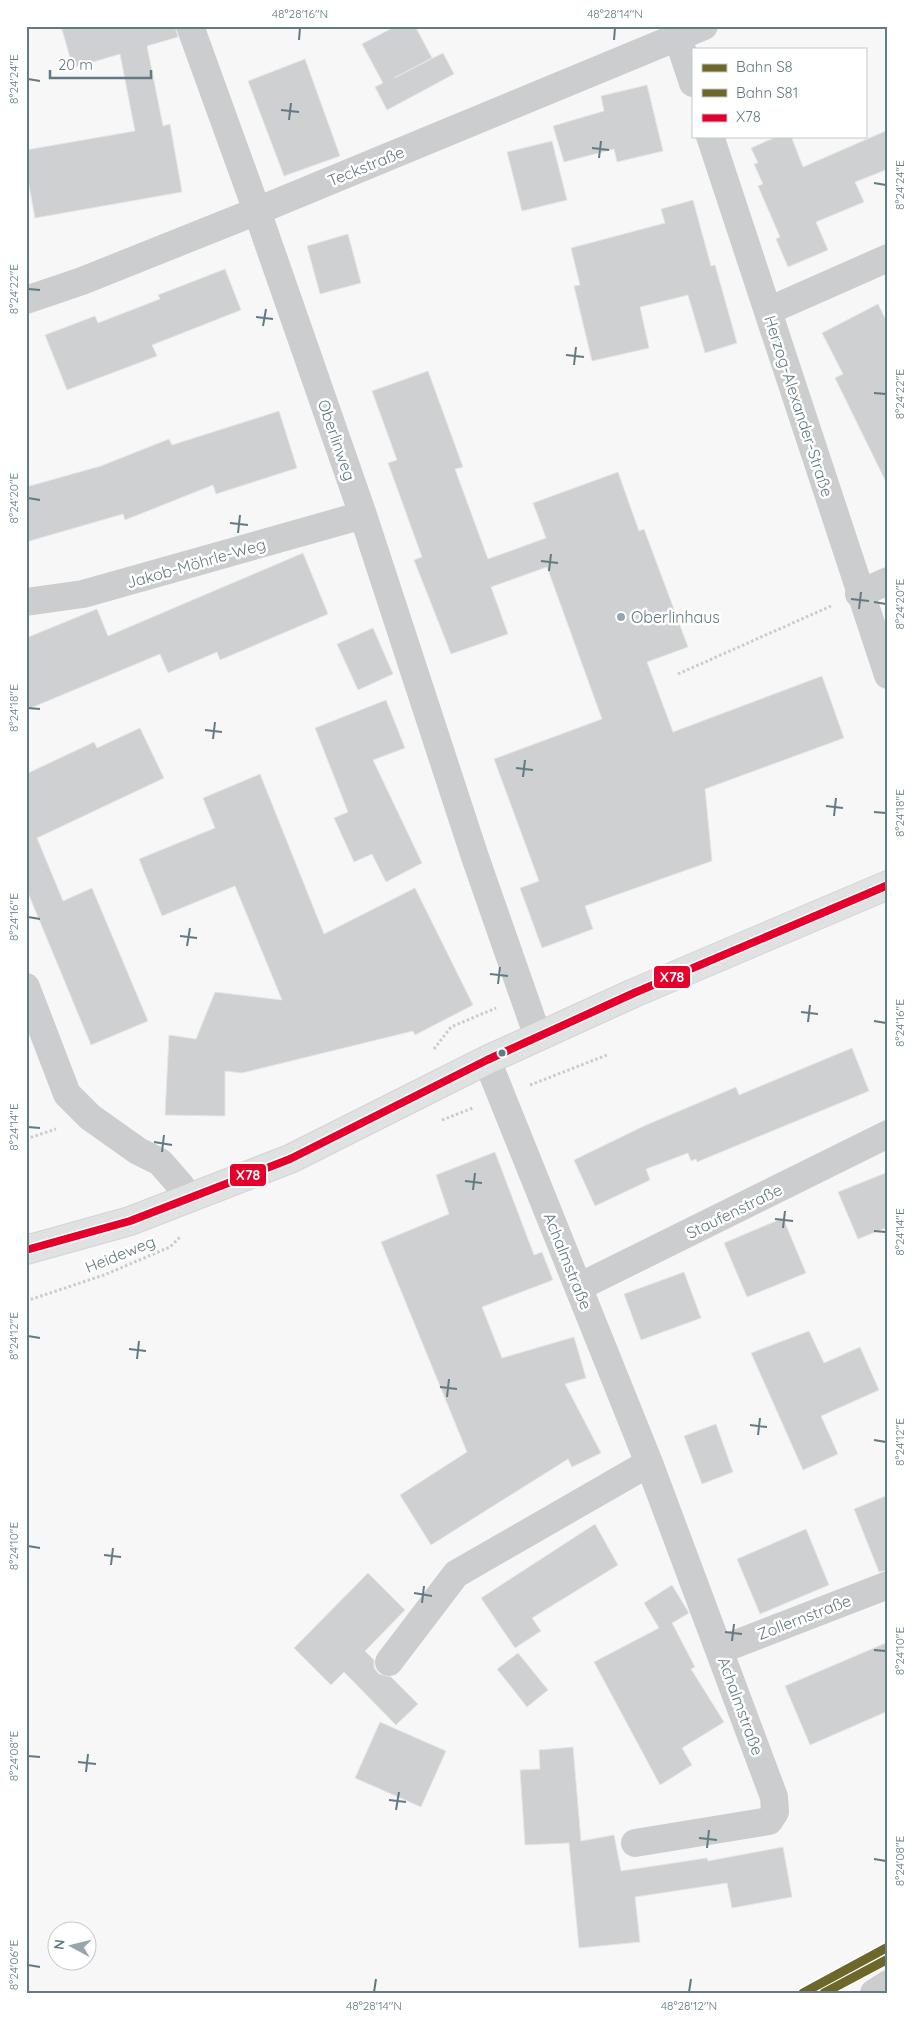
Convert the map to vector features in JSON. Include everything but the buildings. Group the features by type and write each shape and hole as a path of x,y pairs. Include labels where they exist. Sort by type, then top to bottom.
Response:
{"main road":[{"path":"26,1250 130,1221 290,1159 487,1060 634,993 888,885"}],"street":[{"name":"Oberlinweg","path":"190,26 257,210 363,516 475,857 538,1037"},
{"name":"Teckstraße","path":"26,300 82,281 257,210 676,32 704,26"},
{"path":"676,32 692,80"},
{"name":"Herzog-Alexander-Straße","path":"711,138 859,594 888,675"},
{"path":"768,311 888,258"},
{"name":"Jakob-Möhrle-Weg","path":"26,602 83,594 363,516"},
{"path":"859,594 888,581"},
{"path":"26,987 67,1094 90,1117 138,1151 160,1162 181,1186 188,1199"},
{"name":"Achalmstraße","path":"487,1060 580,1287 649,1463 774,1797 775,1812 769,1821 635,1843"},
{"name":"Staufenstraße","path":"580,1287 888,1134"},
{"path":"389,1662 456,1574 649,1463"},
{"name":"Zollernstraße","path":"720,1650 888,1584"},
{"path":"874,1993 888,1984"}],"path":[{"path":"678,674 859,594"},
{"name":"Heideweg","path":"26,1302 104,1275 170,1247 191,1225 188,1199"}],"rail line":[{"name":"S8","path":"803,1993 888,1947"},
{"name":"S81","path":"824,1993 888,1959"}],"transit line":[{"name":"X78","path":"26,1250 130,1221 290,1159 487,1060 634,993 888,885"}],"place":[{"name":"Oberlinhaus","path":"621,617"}]}
